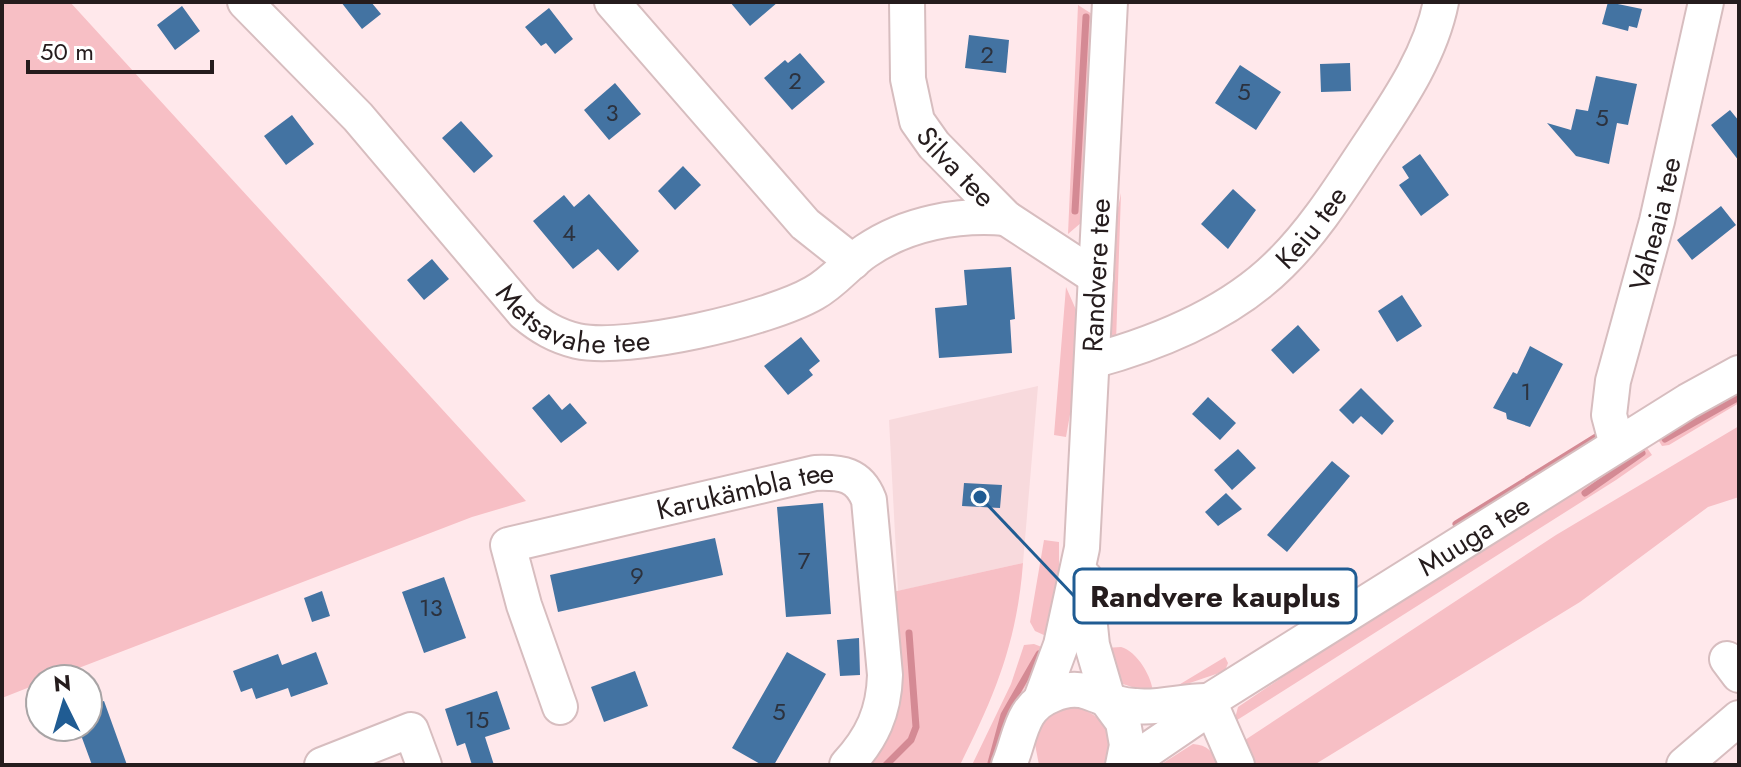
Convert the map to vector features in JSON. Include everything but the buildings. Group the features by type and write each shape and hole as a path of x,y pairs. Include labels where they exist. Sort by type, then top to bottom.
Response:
{"street":[{"name":"Metsavahe tee","path":"245,2 358,117 452,231 524,313 545,330 598,343 690,332 799,301 817,292 868,249 928,223 979,216 1006,218"},
{"path":"612,2 805,224 853,262"},
{"name":"Silva tee","path":"907,2 908,79 917,121 934,145 1006,218 1096,277"},
{"name":"Randvere tee","path":"1110,2 1082,548 1092,645 1109,703 1123,722 1127,745 1124,765"},
{"name":"Keiu tee","path":"1092,361 1179,329 1219,309 1280,264 1320,216 1403,94 1419,66 1441,2"},
{"name":"Vaheaia tee","path":"1617,445 1609,415 1613,381 1657,221 1706,2"},
{"name":"Muuga tee","path":"1124,765 1195,718 1209,701 1617,445 1739,373"},
{"name":"Karukämbla tee","path":"560,707 524,605 508,545 815,473 837,472 851,476 863,485 869,500 885,675 883,702 874,729 847,765"},
{"name":"Randvere tee","path":"1016,759 1020,728 1028,712 1041,699 1061,645 1082,548"},
{"path":"1041,699 1064,690 1088,692 1109,703"},
{"name":"Muuga tee","path":"1109,703 1139,707 1187,700 1209,701"},
{"path":"1209,701 1237,765"},
{"path":"1684,765 1739,718"},
{"path":"322,765 411,730 424,765"}],"shaded area":[{"path":"2,2 70,2 526,501 472,517 92,663 24,663 24,689 2,698"},
{"path":"1078,5 1092,14 1082,222 1068,234"},
{"path":"1121,193 1116,342 1110,333 1112,238"},
{"path":"1066,287 1077,312 1074,392 1066,437 1054,435"},
{"path":"1038,386 1023,563 898,591 889,420"},
{"path":"1739,387 1739,403 1669,445 1662,446 1657,438"},
{"path":"1739,426 1739,497 1708,507 1580,602 1314,765 1252,765 1245,740 1556,535"},
{"path":"1645,445 1652,455 1616,480 1234,722 1238,707 1444,568"},
{"path":"1044,540 1059,542 1059,577 1046,636 1035,631 1030,622"},
{"path":"1023,563 1010,643 994,691 960,765 860,765 888,593"},
{"path":"1034,644 1047,649 1006,720 999,765 972,765 1011,684 1024,645"},
{"path":"1121,647 1133,654 1143,666 1153,694 1120,683 1105,648"},
{"path":"1225,657 1228,663 1225,671 1172,689"},
{"path":"1066,707 1088,712 1103,724 1109,743 1104,765 1039,765 1034,739 1047,715"},
{"path":"1193,744 1209,750 1219,765 1160,765"}],"waterway":[{"path":"1075,211 1086,17"},
{"path":"1665,439 1739,397"},
{"path":"1456,524 1596,437"},
{"path":"1585,493 1642,453"},
{"path":"886,765 911,740 916,727 909,633"},
{"path":"991,763 1004,715 1039,654"}],"place":[{"name":"Randvere kauplus","path":"980,497"}]}
